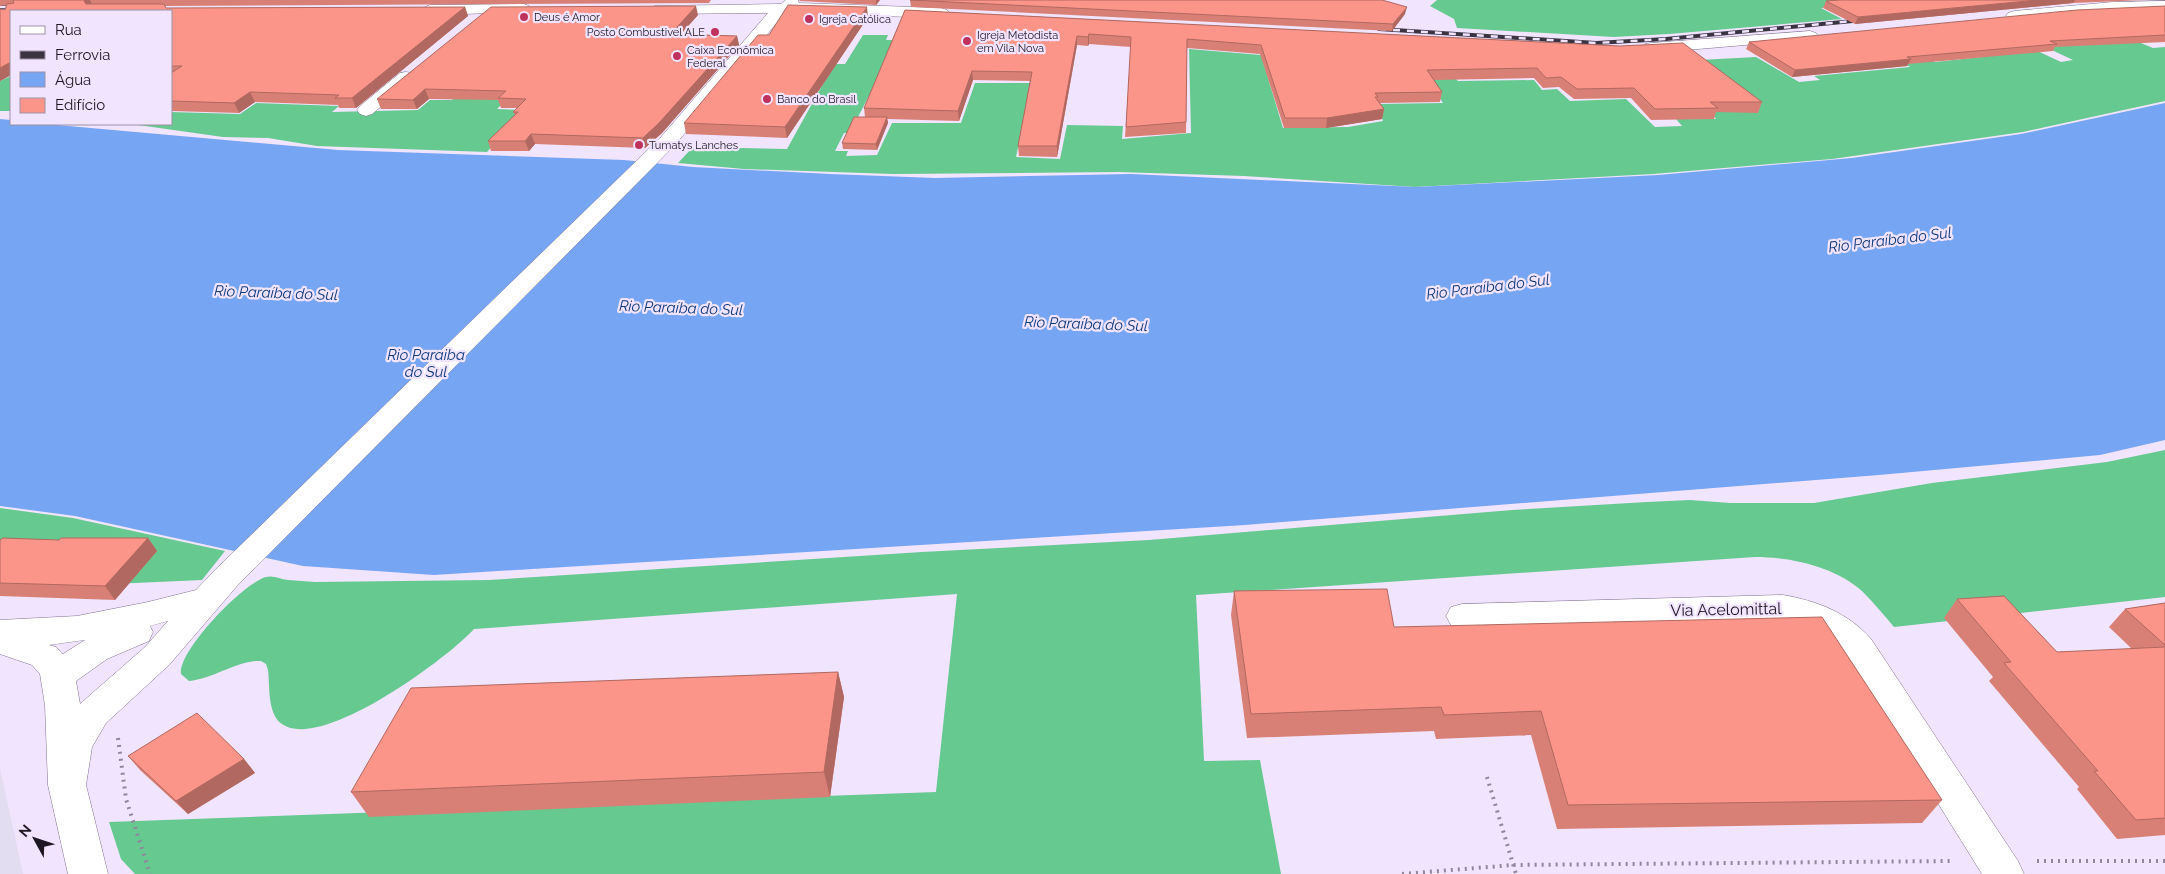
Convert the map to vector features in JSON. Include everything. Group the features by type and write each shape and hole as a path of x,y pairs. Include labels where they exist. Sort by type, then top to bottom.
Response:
{"street":[{"path":"66,786 74,747 82,729 102,705 157,656 224,580 668,141 779,6"},
{"path":"646,9 779,6 955,14"},
{"path":"1996,18 2073,10 2165,6"},
{"path":"414,10 544,9"},
{"path":"465,28 488,10"},
{"path":"1632,49 1725,44 1823,35"},
{"path":"366,110 419,66"},
{"path":"60,690 84,655 171,619 224,580"},
{"path":"0,632 22,634 82,630 114,624 196,602"},
{"name":"Via Acelomittal","path":"1462,616 1783,607 1822,617 1842,629 1859,648 2000,867"},
{"path":"0,641 44,656 51,662 60,690 66,786 88,874"},
{"path":"60,690 81,701 114,685 157,656"}],"path":[{"path":"102,705 118,738 126,799 150,874"},
{"path":"1487,777 1516,874"},
{"path":"1402,874 1513,865 2000,867 2165,861"}],"shaded area":[{"path":"0,768 23,874 0,874"}],"green space":[{"path":"1437,0 1889,0 1821,8 1842,19 1614,37 1457,28 1454,19 1430,6"},
{"path":"2112,31 2153,48 2165,47 2165,101 2023,132 1832,159 1653,174 1415,187 1244,176 1119,172 893,174 744,169 678,163 693,147 787,149 834,64 845,64 863,35 888,35 886,40 897,40 850,133 844,133 835,151 848,151 846,156 877,155 892,123 961,123 975,83 1032,83 1016,157 1060,159 1067,125 1123,126 1122,139 1191,133 1189,49 1261,55 1283,128 1348,127 1383,121 1377,104 1443,103 1423,72 1449,72 1458,81 1534,80 1542,90 1557,89 1570,101 1626,99 1655,127 1682,126 1676,119 1716,119 1710,112 1757,112 1699,60 1756,57 1799,82 1820,80 1814,76 1910,67 1894,57 1921,55 1935,62 1981,57 1996,32 2061,62 2073,60 2024,37"},
{"path":"491,63 516,91 497,109 524,110 487,152 317,146 268,138 223,137 138,125 172,125 172,112 240,114 256,103 339,106 332,112 418,110 430,100 452,100"},
{"path":"10,76 10,111 0,111 0,81"},
{"path":"2165,450 2165,597 1894,627 1863,592 1840,576 1798,561 1769,557 1196,595 1204,761 1260,760 1281,874 135,874 121,859 109,822 936,792 957,594 474,629 439,660 383,698 353,714 325,725 300,729 282,724 274,714 270,699 268,670 266,664 261,661 243,663 198,680 189,681 181,674 183,663 190,650 214,619 243,591 266,577 272,576 288,580 315,582 489,580 922,552 1149,540 1512,510 1647,502 1690,500 1730,503 1814,503 1932,483 2107,462"},
{"path":"0,508 73,518 225,551 202,580 0,589"}],"water":[{"name":"Rio Paraiba do Sul","path":"2165,103 2165,440 2100,455 1879,475 1245,525 434,575 303,566 75,516 0,506 0,119 10,120 10,125 57,125 338,150 624,160 693,167 830,174 935,178 1131,174 1416,187 1658,175 1852,158 2021,134"}],"building":[{"path":"13,0 85,0 86,4 164,4 166,8 465,7 352,98 335,98 339,95 250,92 234,103 172,101 172,72 182,66 172,66 172,10 10,10 10,63 0,68 0,9 5,10 7,4 14,3"},
{"path":"910,0 1382,0 1407,7 1393,24"},
{"path":"2038,0 1858,17 1826,1"},
{"path":"788,5 867,7 785,127 684,123 758,35 769,35"},
{"path":"696,6 671,34 737,36 659,123 643,138 531,134 525,141 488,141 518,112 513,112 526,99 498,98 506,91 425,89 413,100 377,99 491,7"},
{"path":"2165,6 2165,35 2050,41 2057,44 1907,57 1911,59 1795,70 1749,42 2077,10"},
{"path":"905,10 1620,46 1683,43 1762,102 1710,102 1718,108 1655,109 1634,88 1577,89 1561,77 1546,78 1537,68 1427,70 1442,92 1375,93 1378,97 1375,97 1384,109 1327,118 1285,118 1261,45 1187,39 1186,122 1126,127 1131,37 1089,34 1088,37 1077,36 1057,146 1018,146 1032,72 972,71 958,111 864,108"},
{"path":"854,117 887,117 876,144 842,143"},
{"path":"3,538 59,540 61,538 148,538 105,586 0,583 0,540"},
{"path":"1387,589 1394,627 1822,617 1942,800 1568,805 1541,711 1444,715 1441,707 1251,714 1234,591"},
{"path":"2004,596 2057,652 2165,647 2165,818 2136,820 2094,771 2098,771 2004,663 2011,662 1957,599"},
{"path":"2165,603 2165,645 2125,609"},
{"path":"838,672 824,772 351,792 411,688"},
{"path":"197,713 244,759 176,801 128,756"}],"railway":[{"path":"0,7 19,7"},
{"path":"1379,29 1596,43 1666,39 1863,20"}],"place":[{"name":"Deus é Amor","path":"524,17"},
{"name":"Igreja Católica","path":"809,19"},
{"name":"Posto Combustivel ALE","path":"715,32"},
{"name":"Igreja Metodista em Vila Nova","path":"967,41"},
{"name":"Caixa Econômica Federal","path":"677,56"},
{"name":"Banco do Brasil","path":"767,99"},
{"name":"Tumatys Lanches","path":"639,145"}],"water label":[{"name":"Rio Paraíba do Sul","path":"1890,240"},
{"name":"Rio Paraíba do Sul","path":"1488,287"},
{"name":"Rio Paraíba do Sul","path":"276,293"},
{"name":"Rio Paraíba do Sul","path":"681,308"},
{"name":"Rio Paraíba do Sul","path":"1086,324"}]}
